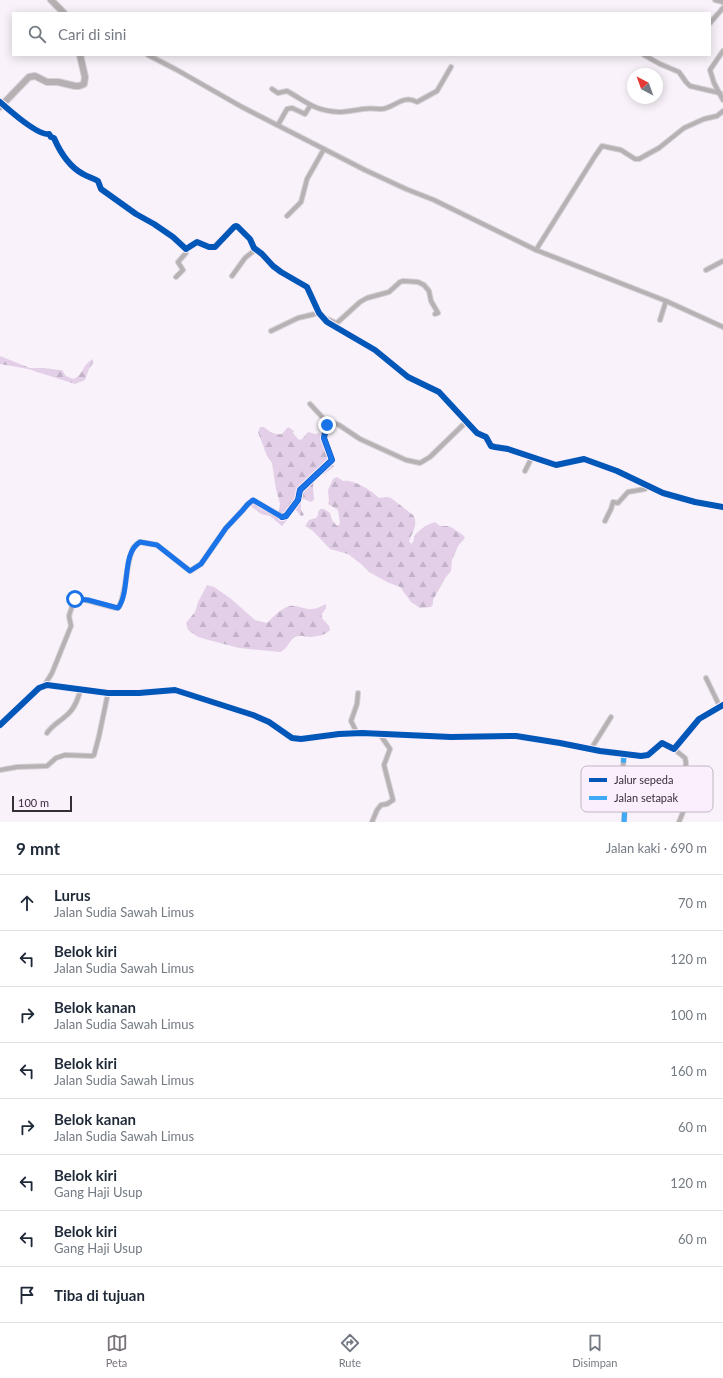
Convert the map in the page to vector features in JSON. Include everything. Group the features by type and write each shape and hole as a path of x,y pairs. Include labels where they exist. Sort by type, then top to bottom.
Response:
{"street":[{"path":"51,0 63,12"},
{"path":"715,0 723,2"},
{"path":"711,22 723,8"},
{"path":"723,52 710,70 723,100"},
{"path":"80,56 85,77 84,84 80,86 58,82 47,82 32,76 29,77 1,104 30,126 45,135 49,134 54,138 66,158 76,169 84,175 98,181 101,189 136,214 173,237 186,249"},
{"path":"150,56 242,107 372,173 434,200 536,250 666,302 723,327"},
{"path":"646,56 679,72 690,86 720,93"},
{"path":"272,89 278,93 287,91 310,106 328,111 347,112 362,109 385,108 397,102 409,99 417,102 437,90 451,67"},
{"path":"278,125 289,108 305,114 310,106"},
{"path":"536,250 594,156 602,146 622,150 634,159 639,159 659,148 684,128 704,119 720,115 723,111"},
{"path":"287,216 301,202 307,179 324,149"},
{"path":"176,277 183,270 178,262 186,253 186,249 197,242 208,248 214,247 236,226 246,234 254,248 281,272 306,287 321,315 327,322 375,350 408,377 439,392 478,434 486,437 489,443 495,447 532,456 556,465 584,460 617,471 663,493 695,502 723,507"},
{"path":"232,276 245,258 256,249"},
{"path":"706,270 723,261"},
{"path":"271,331 298,318 321,315 336,323 360,302 389,292 403,281 418,282 424,285 429,291 432,301 438,310 438,313 435,314"},
{"path":"660,320 666,302"},
{"path":"310,404 324,419 339,425 360,439 406,460 420,463 430,457 466,422"},
{"path":"525,471 532,456"},
{"path":"605,521 613,502 618,503 628,492 644,489 648,486"},
{"path":"0,725 44,686 56,664 71,626 69,616 74,600 78,598 116,608 119,607 124,594 132,551 137,544 140,542 157,545 188,571 191,571 201,564 226,528 253,500 282,517"},
{"path":"674,749 699,719 721,706 706,678"},
{"path":"44,686 47,685 108,693 139,693 175,690 253,715 269,722 292,738 301,739 357,733 451,737 516,736 641,756 648,755 662,743 674,749 685,758 686,766"},
{"path":"47,733 73,710 81,689"},
{"path":"0,770 17,767 47,766 56,758 66,755 94,755 108,693"},
{"path":"357,733 351,721 357,704 358,693"},
{"path":"591,749 611,717"},
{"path":"372,822 381,805 387,804 393,800 384,765 390,749 379,733"},
{"path":"623,766 624,754"},
{"path":"624,822 625,812"},
{"path":"679,822 683,812"}],"green space":[{"path":"0,356 30,368 62,370 66,376 73,379 79,375 87,363 93,359 93,363 85,380 75,384 28,369 0,364"},
{"path":"260,427 264,427 272,433 282,434 288,427 294,431 293,433 299,440 302,439 308,432 315,434 321,433 328,455 326,462 334,466 329,471 318,477 314,483 314,500 311,502 304,499 301,500 301,509 304,515 301,516 296,510 293,510 289,513 288,519 282,526 270,516 261,514 251,505 255,504 259,508 276,516 278,515 280,504 272,463 267,456 258,432"},
{"path":"337,477 343,481 352,482 362,486 379,498 391,498 413,515 415,518 415,525 409,541 411,544 415,535 419,531 427,525 435,522 440,526 451,527 463,535 465,538 458,546 452,560 451,571 433,600 431,607 420,608 411,602 400,587 369,572 348,554 330,549 313,531 305,526 309,520 316,518 320,509 324,509 330,513 332,520 337,526 340,524 338,510 328,504 328,490 333,479"},
{"path":"207,585 214,587 230,598 255,620 267,623 277,613 290,606 314,609 326,604 322,618 329,626 330,630 318,636 300,636 293,638 280,652 239,648 198,637 188,630 186,623 195,612 198,602"}],"marked path":[{"path":"623,766 624,754"},
{"path":"624,822 625,812"}],"cycle path":[{"path":"0,102 31,127 44,134 49,134 54,138 62,154 78,171 98,181 101,189 136,214 173,237 186,249 197,242 209,247 215,247 234,227 238,227 250,239 254,248 273,266 307,287 319,313 327,322 375,350 408,377 439,392 477,433 486,437 491,446 508,449 556,465 584,459 617,471 663,493 695,502 723,507"},
{"path":"282,517 286,516 298,500 300,490 332,460 324,438 327,421"},
{"path":"0,725 39,688 47,685 108,693 139,693 175,690 253,715 269,722 292,738 301,739 339,734 362,733 451,737 516,736 600,751 641,756 648,755 662,743 674,749 699,719 723,705"}],"route":[{"path":"75,599 78,598 88,600 118,608 124,594 132,551 140,542 157,545 188,571 191,571 201,564 226,528 253,500 282,517 286,516 298,500 300,490 332,460 324,438 327,425"}]}
